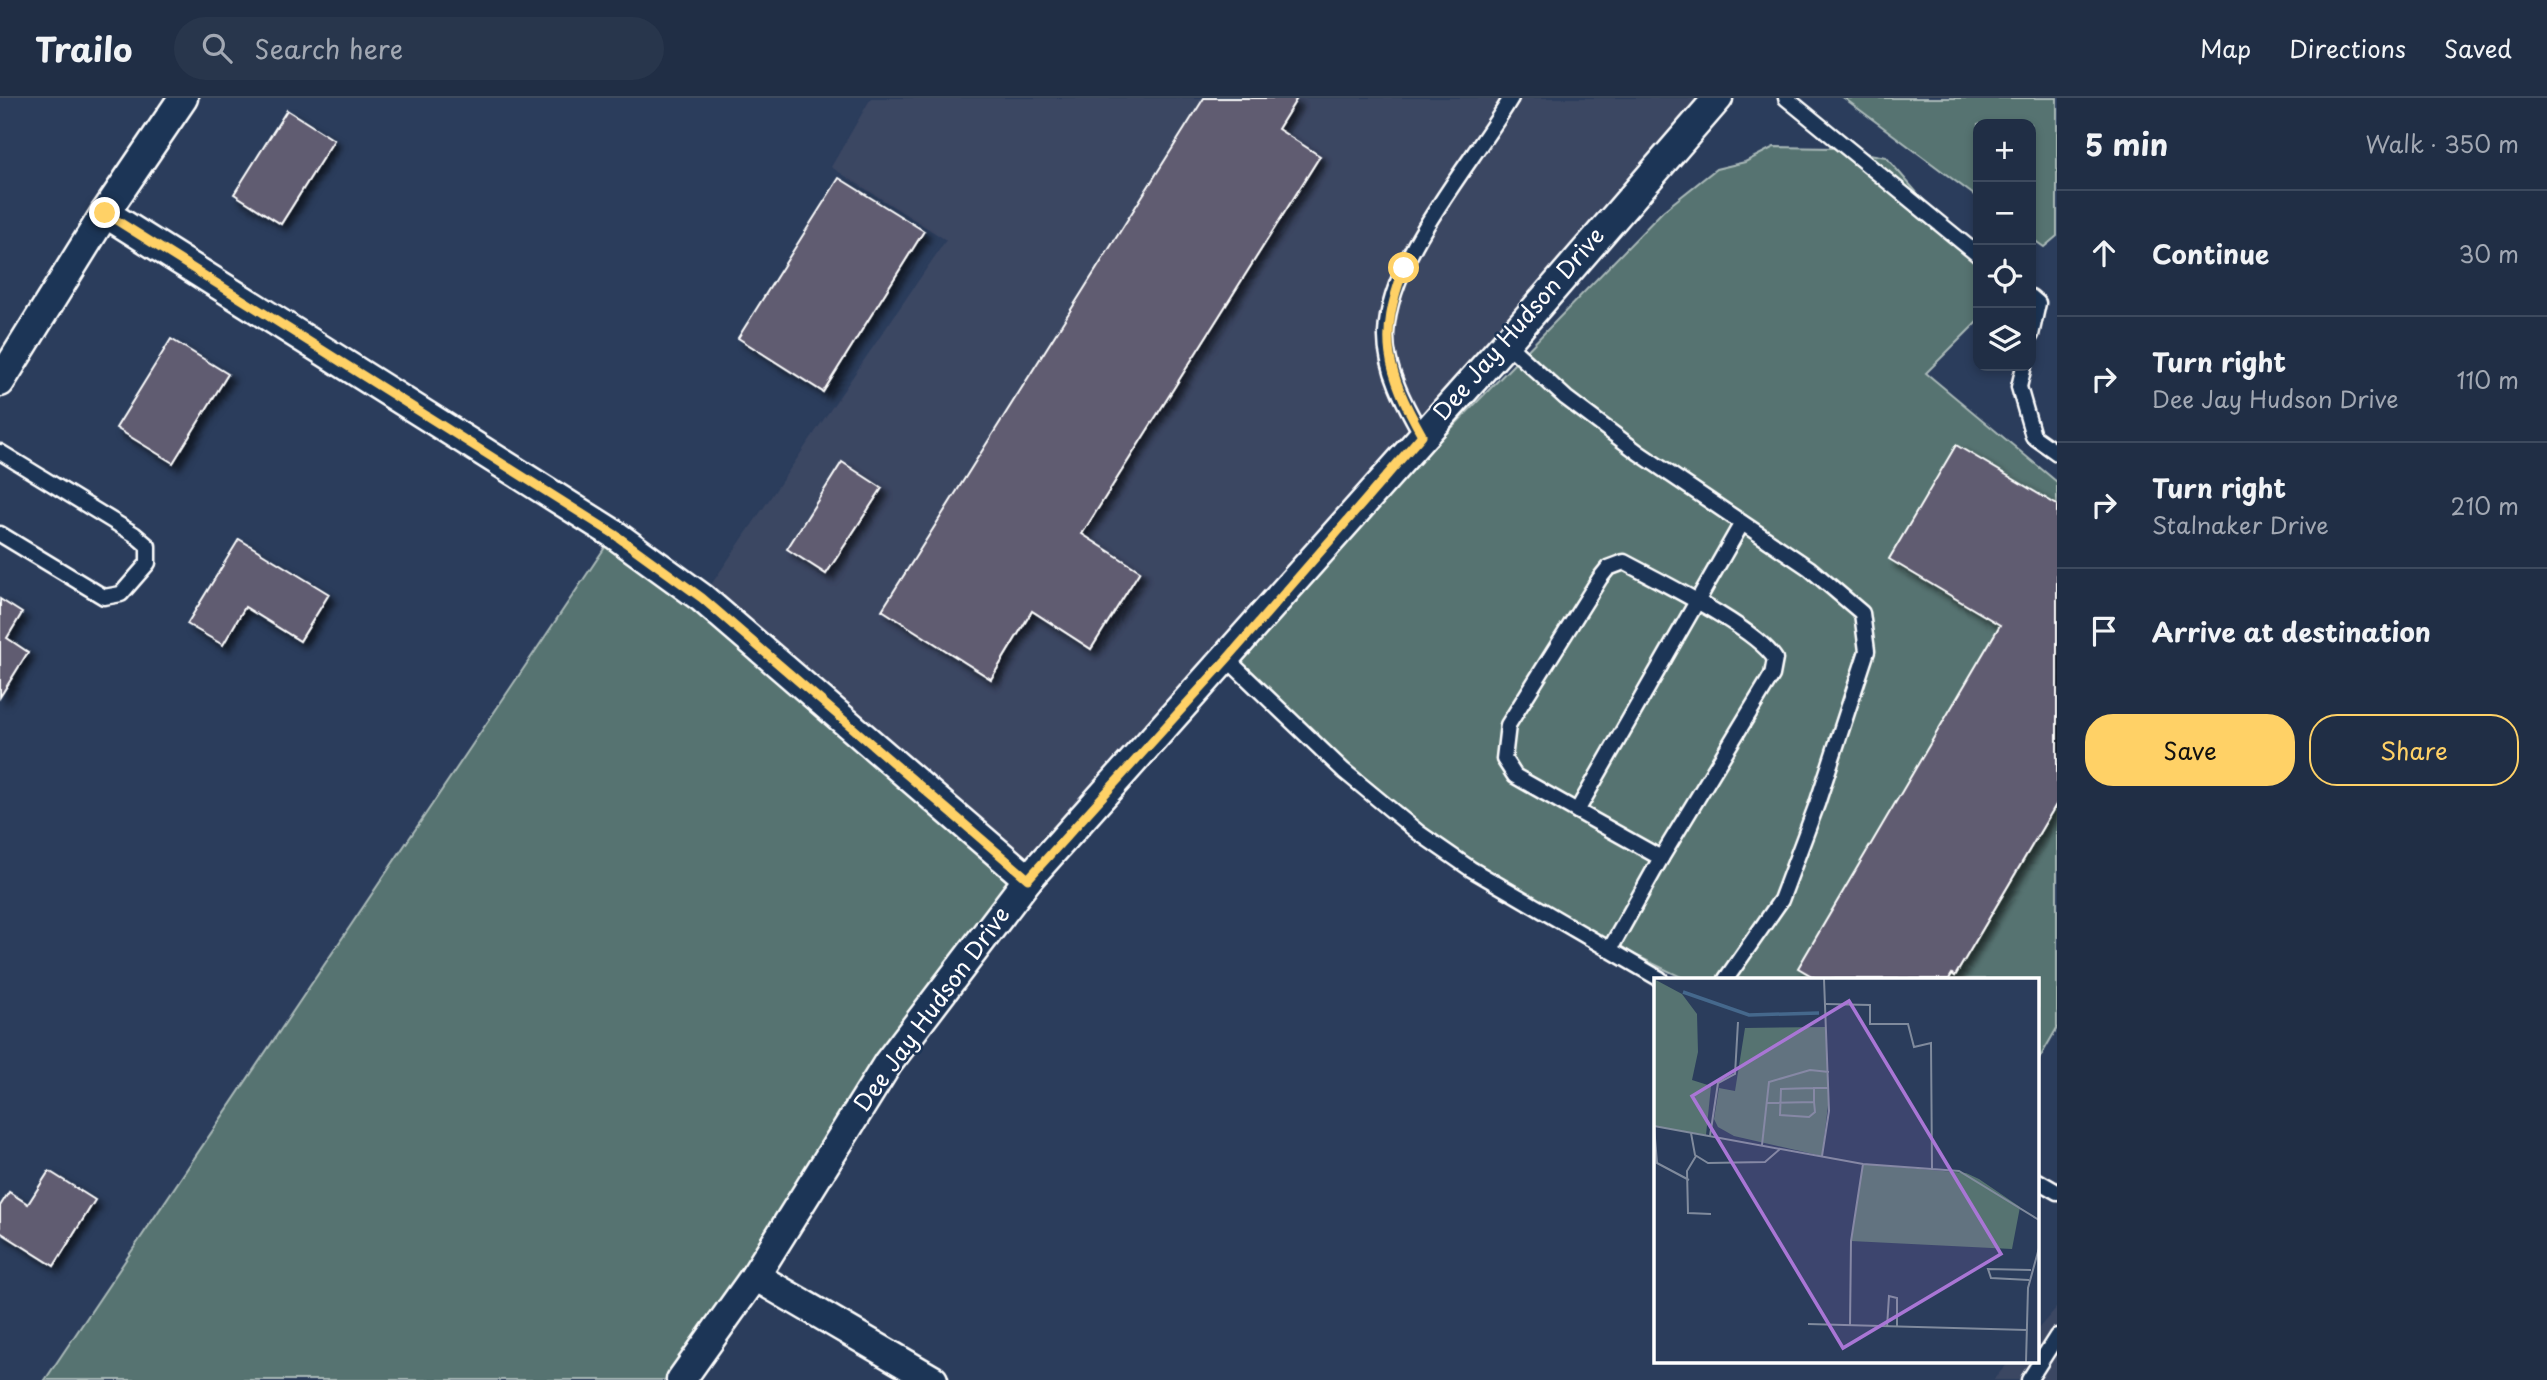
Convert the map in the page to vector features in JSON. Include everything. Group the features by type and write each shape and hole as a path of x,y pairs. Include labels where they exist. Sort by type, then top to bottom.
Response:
{"street":[{"path":"0,383 105,213 183,98"},
{"name":"Dee Jay Hudson Drive","path":"681,1380 755,1276 888,1063 1028,879 1227,659 1718,98"},
{"path":"105,213 614,534 702,598 1028,879"},
{"path":"755,1276 933,1380"}],"lane":[{"path":"1422,435 1402,400 1391,362 1386,335 1392,300 1415,247 1511,98"},
{"path":"1786,98 1973,251"},
{"path":"1506,343 1566,398 1639,453 1809,568 1862,614 1867,651 1817,804 1781,900 1727,978"},
{"path":"2023,371 2019,387 2033,436 2057,453"},
{"path":"0,452 134,534 148,546 148,564 121,594 104,597 0,534"},
{"path":"1577,811 1742,523"},
{"path":"1609,950 1661,858 1772,675 1775,659 1767,646 1696,601 1624,562 1608,568 1508,725 1504,759 1515,776 1661,858"},
{"path":"1227,659 1344,771 1419,833 1471,869 1658,978"},
{"path":"2039,1182 2057,1192"},
{"path":"2029,1380 2057,1336"}],"shaded area":[{"path":"871,98 1715,98 1028,879 702,598 946,240 831,167"},
{"path":"2057,1307 2057,1380 1993,1380 2009,1362 2039,1362 2039,1328"}],"green space":[{"path":"1844,98 2057,98 2057,236 2044,247 2036,241 2036,119 1973,119 1973,194"},
{"path":"1774,147 1835,148 1886,157 1973,257 1973,326 1926,373 2057,482 2057,1028 2039,1059 2039,978 1683,978 1552,915 1419,833 1227,659 1663,211 1716,169 1745,162"},
{"path":"614,534 1028,879 681,1380 45,1380"}],"building":[{"path":"1204,98 1293,98 1296,100 1278,129 1320,156 1082,534 1140,571 1091,649 1032,611 991,679 882,610"},
{"path":"287,110 334,140 281,224 234,194"},
{"path":"839,178 924,231 823,392 738,338"},
{"path":"171,339 228,374 173,463 116,428"},
{"path":"1956,445 2057,505 2057,803 1955,976 1815,978 1798,968 2000,625 1889,559"},
{"path":"842,462 882,488 826,574 787,549"},
{"path":"239,539 329,594 300,641 245,607 223,645 187,624"},
{"path":"0,599 22,613 7,638 28,652 0,697"},
{"path":"49,1171 95,1200 54,1266 0,1232 0,1206 9,1192 28,1204"}],"route":[{"path":"105,213 614,534 702,598 1028,879 1227,659 1422,435 1402,400 1386,335 1392,300 1404,268"}]}
